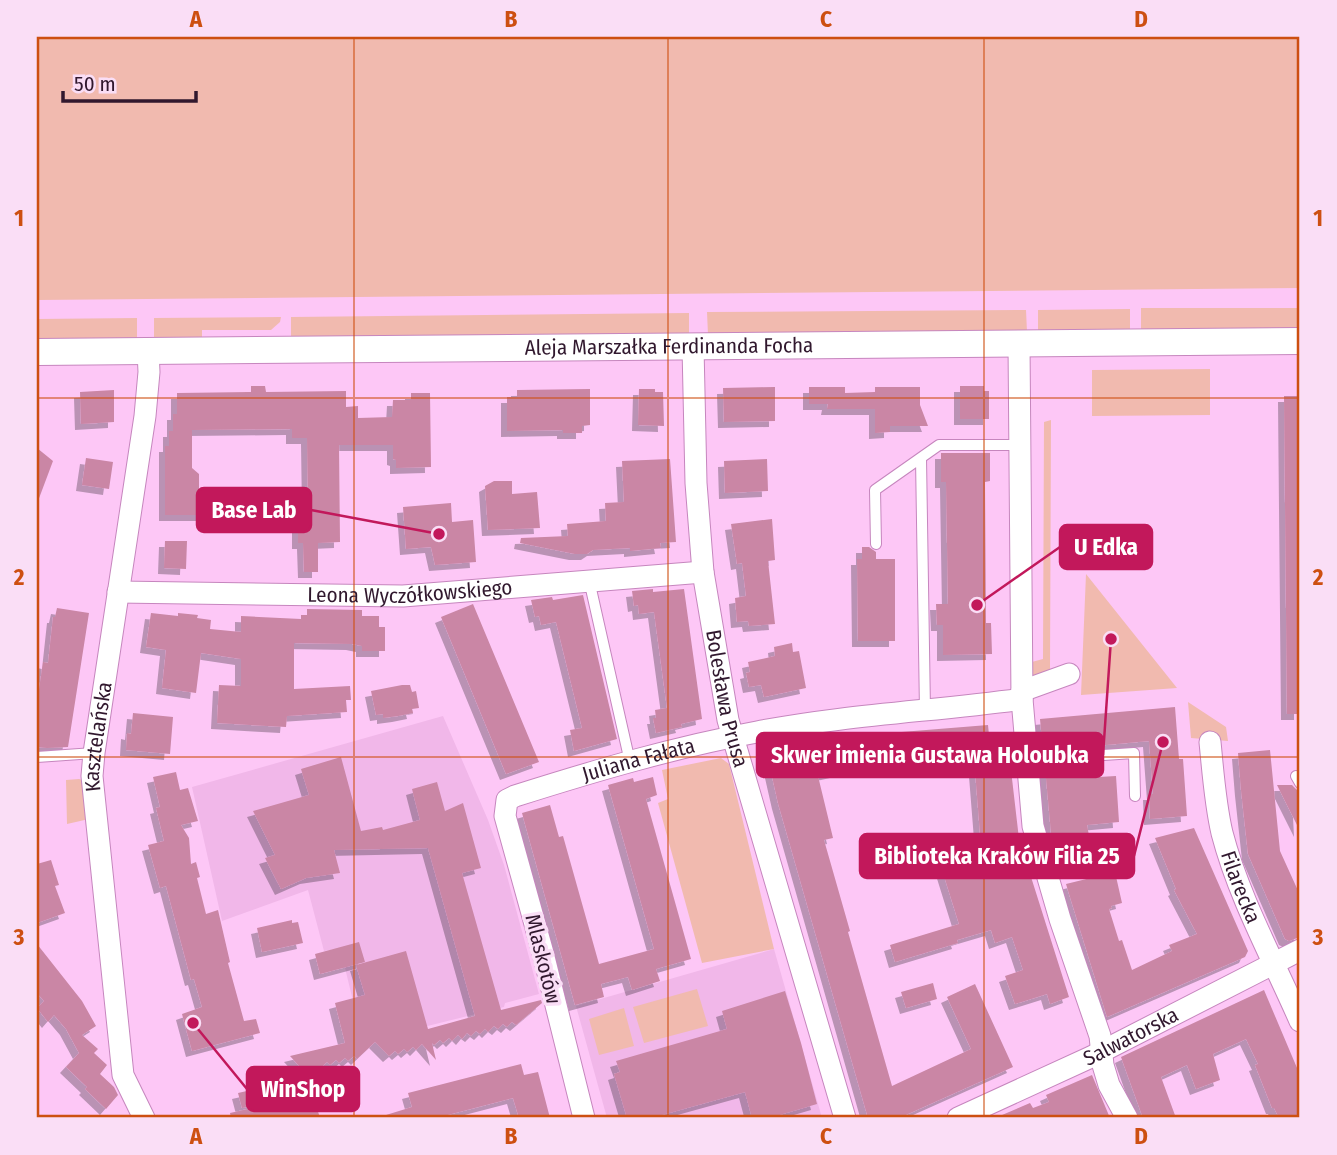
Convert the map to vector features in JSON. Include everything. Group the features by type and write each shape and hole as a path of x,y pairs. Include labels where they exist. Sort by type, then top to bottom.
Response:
{"street":[{"name":"Aleja Marszałka Ferdinanda Focha","path":"37,352 1300,341"},
{"path":"1019,344 1022,695 1033,826 1060,919 1100,1037 1103,1065 1109,1085 1127,1118"},
{"name":"Bolesława Prusa","path":"693,347 696,483 703,572 732,737 845,1118"},
{"name":"Kasztelańska","path":"144,1118 123,1075 93,789 94,753 145,416 148,351"},
{"name":"Leona Wyczółkowskiego","path":"118,592 402,596 703,572"},
{"name":"Juliana Fałata","path":"507,800 630,762 732,737 837,719 925,711 1022,695 1069,674"},
{"name":"Filarecka","path":"1210,742 1218,810 1228,855 1300,1021"},
{"name":"Mlaskotów","path":"507,800 505,816 584,1118"},
{"name":"Salwatorska","path":"958,1118 1102,1052 1300,950"}],"lane":[{"path":"876,544 875,490 940,445 1021,445"},
{"path":"921,458 925,711"},
{"path":"589,580 630,762"},
{"path":"37,757 94,753"},
{"path":"1028,760 1134,753 1135,796"}],"shaded area":[{"path":"37,37 1300,37 1300,288 37,300"},
{"path":"1141,308 1300,308 1300,329 1141,330"},
{"path":"1130,309 1130,331 1038,331 1038,310"},
{"path":"1026,310 1027,332 708,335 707,312"},
{"path":"689,313 689,336 291,339 291,317"},
{"path":"281,317 280,322 271,330 202,330 202,340 154,340 154,318"},
{"path":"137,318 137,340 37,341 37,319"},
{"path":"1210,369 1210,415 1092,416 1092,370"},
{"path":"1051,420 1050,673 1028,678 1028,663 1043,659 1044,422"},
{"path":"1086,574 1177,688 1081,695"},
{"path":"1188,702 1226,727 1228,741 1191,738"},
{"path":"443,716 488,820 504,865 539,994 505,1003 504,1007 363,1042 345,968 342,968 336,949 324,951 308,890 222,921 192,787"},
{"path":"721,758 729,764 774,949 702,963 658,803 668,799 662,770"},
{"path":"66,780 83,780 89,819 67,824"},
{"path":"774,949 822,1118 607,1118 576,1006"},
{"path":"697,989 708,1026 644,1043 633,1007"},
{"path":"624,1008 634,1046 599,1055 589,1019"}],"building":[{"path":"251,386 265,386 266,392 346,391 346,407 358,406 358,418 392,417 393,400 411,400 411,393 430,393 431,467 396,468 393,445 339,445 340,542 318,543 318,572 304,572 303,543 298,543 298,521 275,521 274,506 308,505 307,438 292,438 292,429 192,430 192,468 199,474 199,490 207,490 206,515 165,515 165,446 169,446 169,431 173,431 173,414 177,414 177,393 251,392"},
{"path":"960,386 984,386 984,391 989,391 989,419 960,419"},
{"path":"775,387 775,421 724,422 723,388"},
{"path":"809,387 845,387 845,393 875,392 875,387 920,387 920,405 928,426 890,426 890,432 875,433 875,409 827,409 828,404 809,404"},
{"path":"590,389 590,425 582,426 582,433 563,433 563,430 507,431 507,397 517,397 517,390"},
{"path":"639,389 663,392 664,426 638,425"},
{"path":"114,390 114,422 81,424 80,392"},
{"path":"1284,396 1300,396 1300,714 1287,714"},
{"path":"37,448 53,461 38,501 37,501"},
{"path":"941,453 990,453 990,481 985,482 986,623 991,623 992,654 943,655 943,625 937,625 936,604 948,604 946,482 941,482"},
{"path":"86,458 113,462 109,489 82,485"},
{"path":"670,459 676,542 660,543 661,548 593,550 587,554 520,543 521,538 568,536 567,524 606,521 605,503 624,502 622,461"},
{"path":"767,459 768,491 725,493 724,461"},
{"path":"494,481 512,481 512,494 537,492 540,528 488,530 485,486"},
{"path":"451,503 452,522 473,520 476,562 435,565 431,547 406,549 403,507"},
{"path":"772,519 775,560 768,561 775,624 749,626 748,621 737,622 735,598 746,596 742,563 737,564 731,524"},
{"path":"165,541 187,541 186,569 164,568"},
{"path":"862,547 869,547 876,552 876,559 895,559 895,641 858,641 857,559 862,559"},
{"path":"653,589 653,592 684,589 702,719 656,733 653,718 656,718 655,710 667,708 654,612 639,614 638,605 634,606 632,591"},
{"path":"583,595 617,739 574,751 570,730 582,728 556,622 541,625 539,616 535,617 531,600 552,597 553,600"},
{"path":"473,604 539,762 506,774 441,617"},
{"path":"57,608 89,613 68,747 37,747 37,703 43,662 48,663 53,617"},
{"path":"307,609 362,610 362,616 379,616 379,627 385,627 385,651 362,651 362,646 352,644 294,643 294,689 350,686 351,700 346,700 347,712 287,716 286,727 217,723 219,685 241,686 241,659 201,653 196,693 162,688 166,650 146,647 151,613 198,615 197,618 211,620 210,629 241,632 241,616 301,619 301,615 307,615"},
{"path":"792,643 793,652 799,651 806,688 764,697 761,685 749,687 746,673 750,672 748,662 775,656 774,647"},
{"path":"410,685 412,692 416,691 419,708 412,709 413,713 398,716 383,718 383,714 376,715 371,691"},
{"path":"1175,707 1179,759 1183,759 1187,816 1150,819 1149,794 1153,794 1149,741 1043,751 1040,719"},
{"path":"133,713 173,717 170,754 126,750 127,733 131,734"},
{"path":"988,725 990,745 1008,744 1019,839 1069,997 1050,1004 1047,994 1015,1004 1005,976 1023,970 1012,937 995,943 991,930 895,962 890,945 959,924 940,863 968,855 967,849 981,846 974,758 818,776 833,838 824,840 892,1086 971,1049 947,997 975,984 1013,1067 899,1118 868,1118 778,803 766,750 827,738"},
{"path":"1270,750 1280,851 1300,895 1300,937 1289,941 1285,939 1248,854 1241,790 1238,753"},
{"path":"341,757 361,831 382,827 383,830 420,820 412,789 437,782 445,811 463,803 481,868 462,873 501,1010 541,1000 542,1003 516,1025 512,1022 507,1027 503,1024 498,1029 494,1026 488,1032 485,1029 480,1034 476,1031 471,1036 467,1033 462,1039 458,1035 452,1041 449,1038 443,1043 440,1040 434,1045 432,1043 436,1060 422,1044 416,1050 413,1047 407,1052 404,1049 398,1054 395,1051 389,1056 375,1042 357,1059 354,1056 348,1061 345,1058 339,1063 336,1060 330,1065 327,1062 310,1078 290,1056 345,1043 335,1003 365,995 356,965 406,951 428,1029 475,1016 428,848 334,850 340,873 306,878 281,889 265,858 275,855 253,811 309,795 301,769"},
{"path":"1097,763 1099,777 1116,776 1119,822 1087,825 1092,851 1057,858 1051,833 1045,767"},
{"path":"176,772 180,790 188,788 198,821 181,825 189,838 191,864 196,862 206,914 218,910 230,962 228,963 244,1021 256,1019 260,1033 192,1051 182,1014 202,1007 194,979 191,980 166,886 160,888 148,845 164,841 156,808 160,807 153,777"},
{"path":"653,777 657,795 646,799 691,959 656,969 660,981 632,990 628,977 601,984 604,997 575,1005 522,813 550,805 559,837 563,836 599,964 654,949 608,785 633,778 634,782"},
{"path":"1277,785 1292,785 1298,791 1300,831"},
{"path":"1194,828 1248,951 1245,957 1107,1017 1066,884 1115,872 1122,903 1109,909 1132,970 1172,951 1169,945 1197,934 1174,890 1176,889 1155,838"},
{"path":"51,860 59,885 55,886 65,913 37,923 37,864"},
{"path":"292,920 292,923 298,922 303,943 262,952 257,928"},
{"path":"359,942 365,962 320,974 315,954"},
{"path":"37,944 82,1001 96,1026 82,1035 98,1049 94,1053 107,1065 100,1074 114,1087 118,1095 106,1109 66,1067 79,1053 66,1029 54,1015 48,1022 37,1008 44,1001 37,993"},
{"path":"933,983 937,999 906,1008 901,992"},
{"path":"1264,990 1300,1075 1300,1118 1279,1118 1272,1108 1255,1065 1258,1064 1246,1039 1213,1054 1220,1080 1196,1089 1187,1065 1161,1077 1176,1118 1143,1118 1121,1057"},
{"path":"785,991 817,1104 769,1118 752,1118 745,1092 651,1118 627,1118 614,1074 620,1072 616,1061 727,1029 722,1011"},
{"path":"521,1064 524,1075 538,1072 550,1118 519,1118 513,1098 436,1118 386,1118 386,1115 412,1107 408,1093"},
{"path":"1092,1075 1110,1118 995,1118 1030,1103 1033,1108 1049,1102 1046,1095"},
{"path":"260,1088 263,1105 312,1092 320,1118 231,1118 230,1113 248,1109 242,1108 238,1093"}],"place":[{"name":"Base Lab","path":"439,534"},
{"name":"U Edka","path":"977,605"},
{"name":"Skwer imienia Gustawa Holoubka","path":"1111,639"},
{"name":"Biblioteka Kraków Filia 25","path":"1163,742"},
{"name":"WinShop","path":"193,1023"}]}
